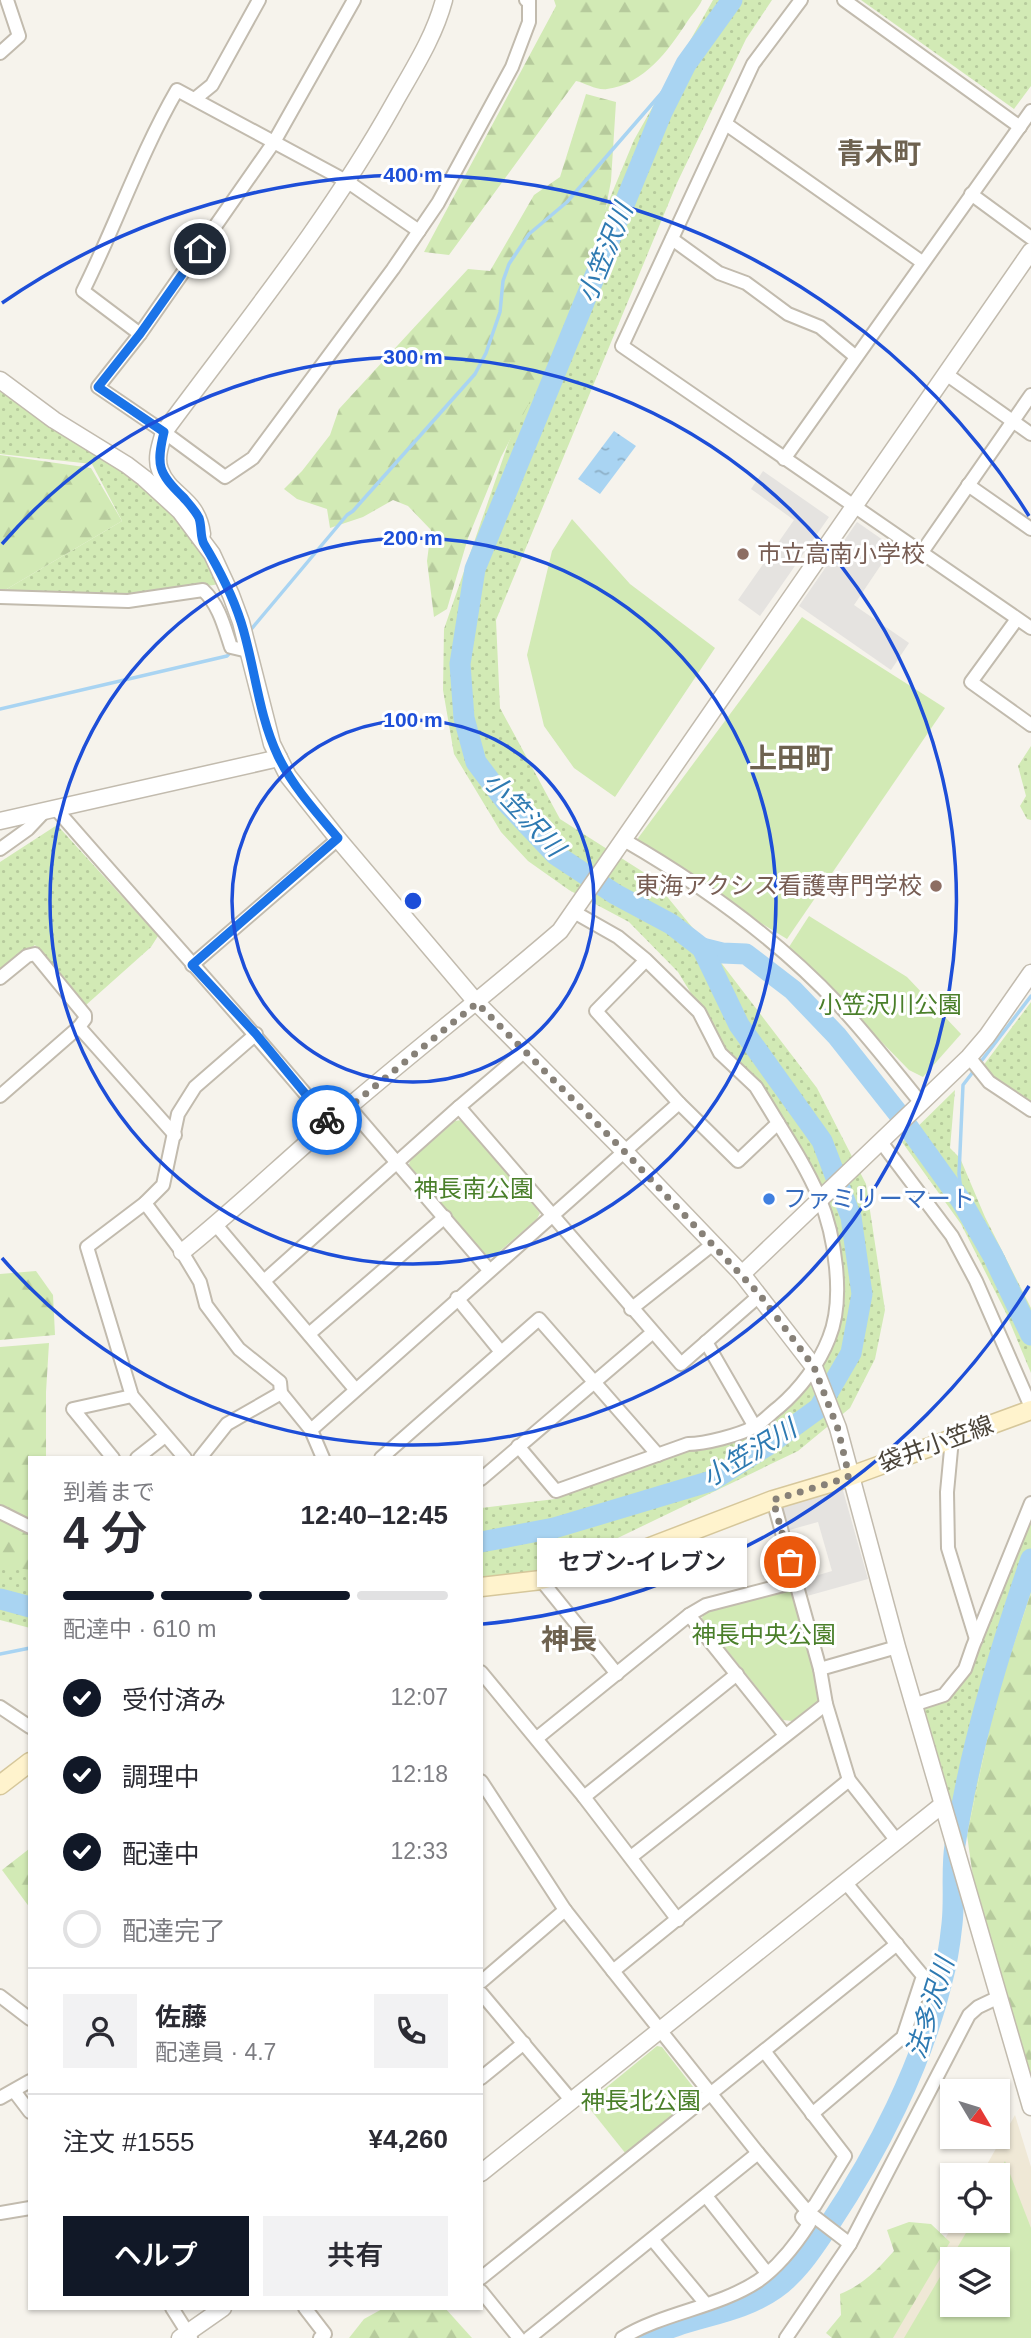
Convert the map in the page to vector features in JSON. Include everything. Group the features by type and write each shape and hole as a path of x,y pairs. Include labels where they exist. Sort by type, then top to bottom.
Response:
{"main road":[{"name":"袋井小笠線","path":"483,1587 541,1580 611,1562 773,1500 840,1480 1031,1408"},
{"path":"0,1785 28,1764"}],"street":[{"path":"0,53 19,36 7,0"},
{"path":"196,98 212,85 259,0"},
{"path":"354,0 274,142 140,334 98,387 225,477 253,458 419,231 445,191 512,67 529,22 529,1 526,0"},
{"path":"203,542 200,520 192,506 160,471 158,455 164,432 348,182 424,51 444,0"},
{"path":"801,0 753,64 622,346 1031,628"},
{"path":"844,0 1020,127"},
{"path":"140,334 83,291 107,244 154,130 177,90 348,182 419,231"},
{"path":"784,459 1031,111"},
{"path":"726,124 922,262"},
{"path":"971,194 1031,238"},
{"path":"672,239 719,273 746,283 788,314 820,327 856,356"},
{"path":"183,1252 330,1123 561,931 1031,251"},
{"path":"946,374 1031,435"},
{"path":"0,380 54,420 144,478 180,511 218,566 231,594 241,622 264,715 288,776 477,1003 742,1274 815,1369 838,1429 913,1705 1031,2107"},
{"path":"922,552 1031,395"},
{"path":"968,485 1031,529"},
{"path":"0,597 128,601 203,590 220,612 231,647 248,651"},
{"path":"1017,619 971,682 1031,725"},
{"path":"0,821 279,758"},
{"path":"0,849 50,811"},
{"path":"50,811 256,1034 330,1123"},
{"path":"192,965 338,838"},
{"path":"622,842 722,901 798,965 839,1005 919,1105"},
{"path":"518,1446 556,1491 688,1444 703,1444 755,1427 787,1400 815,1369 830,1337 836,1309 832,1238 821,1197 756,1087 720,1053 699,1012 646,960 579,906"},
{"path":"0,978 27,956 35,954 85,1015 79,1027 0,1096"},
{"path":"646,960 596,1011 679,1103 738,1161 778,1123"},
{"path":"742,1274 969,1057 1031,973"},
{"path":"79,1027 175,1135"},
{"path":"183,1456 132,1396 87,1247 145,1203 163,1185 178,1114 195,1087 256,1034"},
{"path":"264,1281 525,1051"},
{"path":"969,1057 989,1082 1031,1110"},
{"path":"311,1430 679,1103"},
{"path":"349,1107 489,1270"},
{"path":"460,1107 550,1215 681,1364 760,1295"},
{"path":"886,1137 953,1236 981,1292 1031,1408"},
{"path":"145,1203 183,1252 201,1283 206,1305 239,1349 280,1382 281,1393 311,1430 322,1456"},
{"path":"309,1334 445,1217"},
{"path":"216,1225 355,1389"},
{"path":"631,1309 713,1244"},
{"path":"457,1298 501,1352"},
{"path":"383,1456 539,1319 658,1455"},
{"path":"483,1477 652,1333"},
{"path":"706,1342 755,1427"},
{"path":"202,1456 227,1424 281,1393"},
{"path":"111,1456 73,1409 132,1396"},
{"path":"140,1456 165,1436"},
{"path":"952,1439 947,1492 948,1548 976,1640"},
{"path":"773,1500 849,1780 897,1841"},
{"path":"913,1705 944,1696 965,1669 1031,1503"},
{"path":"0,1512 28,1526"},
{"path":"541,1580 617,1674"},
{"path":"537,1738 689,1615 706,1605 795,1582"},
{"path":"689,1615 785,1735"},
{"path":"820,1669 897,1647"},
{"path":"483,1674 584,1797 678,1920"},
{"path":"584,1797 737,1674"},
{"path":"631,1857 826,1703"},
{"path":"0,1707 28,1726"},
{"path":"613,1971 849,1780"},
{"path":"483,1784 565,1910 613,1971 807,2211 846,2242"},
{"path":"483,2171 942,1805"},
{"path":"811,2114 903,2037 923,1976 846,1883"},
{"path":"483,1980 565,1910"},
{"path":"483,2276 897,1944"},
{"path":"483,1995 571,2100"},
{"path":"0,1996 28,2018"},
{"path":"786,2338 846,2242 969,2015 978,2007 999,1997"},
{"path":"483,2076 524,2043"},
{"path":"622,2338 664,2317 731,2295 759,2280 798,2241 810,2224 802,2217 815,2205 845,2156 764,2051"},
{"path":"0,2098 28,2082"},
{"path":"14,2091 28,2109"},
{"path":"529,2338 758,2153"},
{"path":"706,2196 767,2273"},
{"path":"0,2213 28,2209"},
{"path":"652,2239 706,2304"},
{"path":"483,2293 519,2338"},
{"path":"173,2310 186,2336 220,2310"},
{"path":"307,2310 325,2334 320,2338"}],"shaded area":[{"path":"763,471 829,517 760,616 738,600 794,520 751,489"},
{"path":"857,522 893,547 854,605 909,643 891,670 799,606"},
{"path":"840,1480 868,1579 800,1598 795,1582 832,1571 818,1522 782,1532 773,1500"},
{"path":"1015,2115 1031,2167 1031,2338 889,2338 940,2248 940,2317 1010,2317 1010,2247 940,2247 948,2233 1010,2233 1010,2163 988,2163 996,2149 1010,2149 1010,2124"}],"green space":[{"path":"554,0 702,0 663,55 644,73 620,86 603,89 576,81 449,255 424,252 556,6"},
{"path":"713,0 772,0 746,39 677,183 496,620 500,708 560,819 651,877 719,960 817,1088 866,1184 885,1310 875,1359 850,1408 798,1451 539,1576 483,1582 483,1508 555,1499 692,1444 768,1422 824,1357 833,1321 834,1255 801,1161 758,1090 725,1049 678,972 629,922 569,890 528,861 501,832 454,754 443,690 444,629 508,444 634,140"},
{"path":"861,0 1031,0 1031,86 1014,109"},
{"path":"586,94 616,102 611,181 599,243 582,274 551,361 501,457 468,538 447,609 434,617 427,561 431,530 408,506 393,500 363,517 330,528 327,509 297,499 284,489 330,435 339,409 468,269 490,271 534,195 560,177"},
{"path":"0,384 137,473 182,514 226,583 118,600 0,593 122,521 92,464 0,454"},
{"path":"0,455 91,468 122,521 0,593"},
{"path":"572,519 630,584 715,648 615,797 574,768 544,726 527,655 552,551"},
{"path":"802,617 945,708 787,939 633,845"},
{"path":"1031,746 1031,820 1027,819 1020,806 1026,796 1018,766"},
{"path":"57,825 158,936 151,947 86,1005 35,945 0,972 0,862"},
{"name":"小笠沢川公園","path":"809,916 907,977 961,1034 923,1077 909,1070 789,947"},
{"path":"1031,1002 1031,1110 980,1070"},
{"path":"955,1090 950,1148 960,1158 985,1217 1031,1308 1031,1373 1006,1313 961,1224 902,1142"},
{"name":"神長南公園","path":"461,1120 540,1213 537,1219 494,1256 487,1258 409,1165 410,1160 455,1121"},
{"path":"36,1271 53,1295 55,1335 0,1340 0,1274"},
{"path":"49,1343 46,1456 28,1456 28,1570 0,1565 0,1347"},
{"path":"1031,1504 1031,1593 996,1697 968,1830 953,1824 913,1705 944,1695 965,1669"},
{"path":"0,1563 28,1568 28,1627 0,1620"},
{"name":"神長中央公園","path":"788,1588 792,1590 821,1696 820,1700 792,1721 783,1720 702,1619 703,1612"},
{"path":"1031,1593 1031,2089 982,1941 967,1835 996,1697"},
{"path":"28,1850 28,1905 2,1870"},
{"name":"神長北公園","path":"657,2046 662,2047 697,2092 697,2097 626,2154 586,2104"},
{"path":"1010,2174 1031,2228 1031,2338 904,2338 940,2277 940,2317 1010,2317 1010,2247 958,2247 966,2233 1010,2233"},
{"path":"909,2222 931,2224 950,2242 947,2247 940,2247 940,2259 893,2338 832,2338 826,2333 841,2315 840,2294 863,2281 894,2251 887,2230"},
{"path":"380,2310 447,2310 472,2338 349,2338 364,2319"}],"water":[{"path":"614,431 636,446 600,494 578,479"}],"waterway":[{"name":"小笠沢川","path":"483,1542 554,1528 711,1481 768,1445 819,1408 851,1353 862,1294 851,1217 822,1141 739,1025 702,948 671,924 615,894 556,855 506,802 476,762 464,718 460,664 475,569 662,112 686,64 732,0"},
{"path":"248,633 347,515 475,374 486,353 500,312 503,281 509,264 529,234 567,202 685,66"},
{"path":"0,709 227,656 231,652"},
{"path":"702,948 722,953 746,954 793,990 837,1036 901,1117 962,1202 993,1256 1031,1335"},
{"path":"962,1202 959,1174 963,1085 1031,996"},
{"name":"法多沢川","path":"648,2338 679,2325 745,2305 783,2283 805,2259 829,2225 896,2108 923,2044 944,1974 952,1924 953,1865 961,1808 977,1736 1031,1559"},
{"name":"小笠沢川","path":"0,1599 28,1606"},
{"path":"0,1654 28,1648"}],"way so far":[{"path":"327,1120 330,1123 477,1003 742,1274 814,1367 838,1429 849,1476 773,1500 790,1562"}],"place":[{"name":"市立高南小学校","path":"743,554"},
{"name":"東海アクシス看護専門学校","path":"936,886"},
{"name":"ファミリーマート","path":"769,1199"},
{"name":"セブン-イレブン","path":"790,1562"}],"district":[{"name":"青木町","path":"879,153"},
{"name":"上田町","path":"791,758"},
{"name":"神長","path":"569,1639"}],"route":[{"path":"200,249 140,334 98,387 164,432 158,455 160,471 192,506 200,520 203,542 212,554 231,594 241,622 272,744 288,776 338,838 192,965 256,1034 327,1120"}]}
